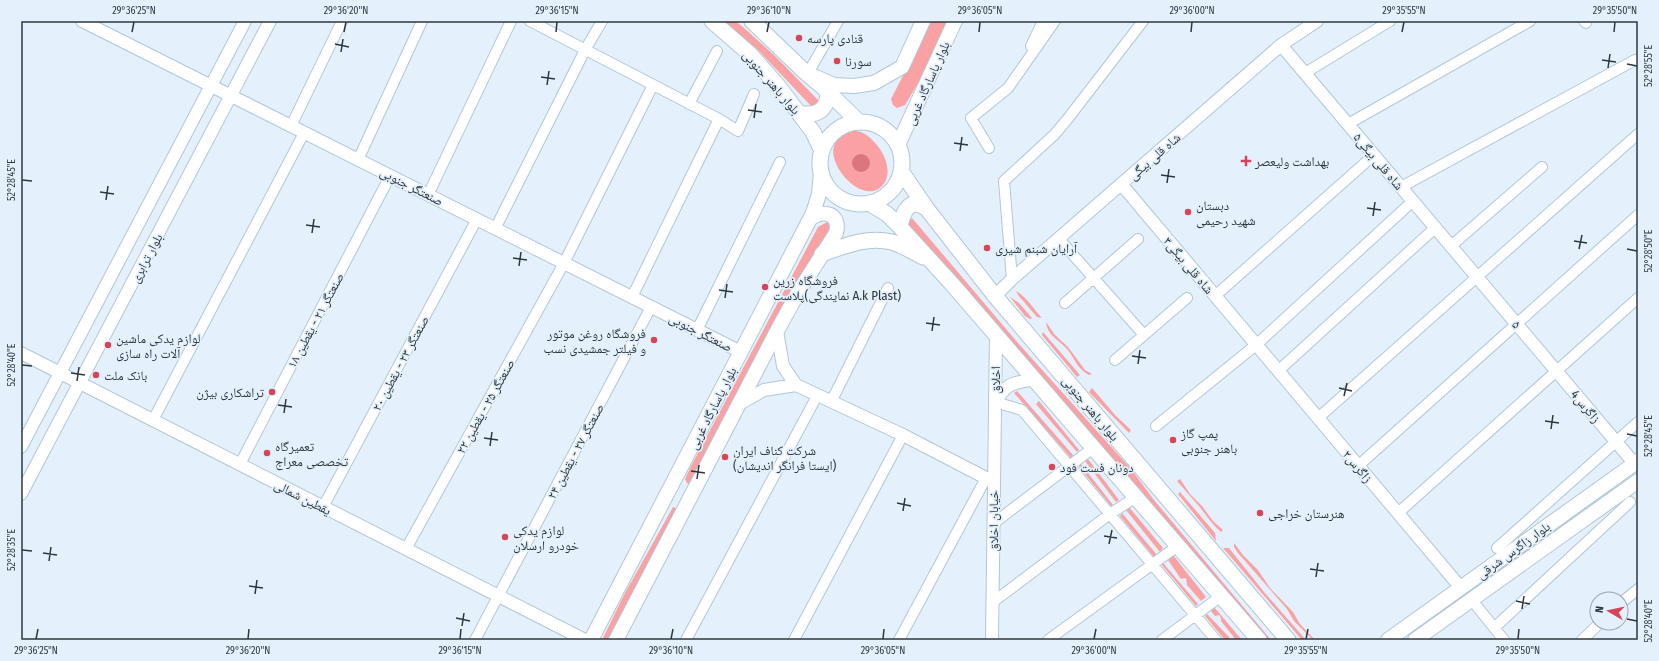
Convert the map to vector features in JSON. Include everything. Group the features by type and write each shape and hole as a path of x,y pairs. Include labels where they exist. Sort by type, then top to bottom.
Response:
{"main road":[{"name":"بلوار باهنر جنوبی","path":"712,21 750,54 799,113 813,132 822,151"},
{"path":"806,72 834,84 854,86 874,83 902,67 923,21"},
{"name":"بلوار پاسارگاد غربی","path":"898,145 955,21"},
{"path":"757,22 806,72 828,91 859,122"},
{"path":"799,113 808,115 816,113 824,107 828,98 828,91"},
{"path":"859,122 871,123 892,135 898,145 902,157 901,171 896,184 890,191 877,200 869,203 852,203 841,198 829,187 821,172 820,162 822,151 826,142 832,134 849,124 859,122"},
{"name":"بلوار باهنر جنوبی","path":"901,171 927,209 995,296 1288,640"},
{"name":"بلوار پاسارگاد غربی","path":"591,640 810,220 819,194 821,172"},
{"name":"بلوار باهنر جنوبی","path":"869,203 886,214 900,227 996,334 1093,448 1179,545 1259,640"},
{"path":"900,227 904,212 908,207 914,204 921,204 927,209"},
{"name":"بلوار پاسارگاد غربی","path":"616,640 796,295 836,233 838,227 836,220 825,213 816,214 810,220"},
{"path":"822,254 852,244 872,240 893,242 931,262"},
{"name":"بلوار زاگرس شرقی","path":"1388,640 1636,462"},
{"name":"بلوار زاگرس شرقی","path":"1415,640 1638,481"},
{"path":"673,482 693,493"},
{"path":"1550,524 1560,537"}],"street":[{"name":"صنعتگر جنوبی","path":"82,21 100,25 211,86 741,352"},
{"name":"بلوار ترابری","path":"21,447 245,21"},
{"name":"بلوار ترابری","path":"21,494 270,21"},
{"path":"291,126 342,21"},
{"path":"358,160 422,21"},
{"path":"428,195 511,21"},
{"path":"530,21 719,119 738,131 754,94"},
{"path":"495,228 585,50 602,21"},
{"path":"806,72 838,21"},
{"path":"1022,67 1043,21"},
{"path":"989,148 971,118 1008,88 1055,21"},
{"path":"1012,279 1004,181 1054,135 1143,21"},
{"path":"1305,73 1390,21"},
{"path":"1348,124 1530,21"},
{"name":"شاه قلی بیگی","path":"995,296 1012,279 1122,185 1281,44 1313,22"},
{"name":"شاه قلی بیگی۵","path":"1281,44 1477,277"},
{"path":"689,104 717,51"},
{"path":"1401,187 1635,60"},
{"name":"صنعتگر ۲۵ - یقطین ۲۲","path":"406,549 564,263 652,85"},
{"path":"632,297 719,119"},
{"path":"153,420 304,133"},
{"path":"1318,418 1638,134"},
{"path":"1215,296 1374,155"},
{"path":"697,330 780,162"},
{"path":"1451,246 1542,168"},
{"name":"صنعتگر ۲۱ - یقطین ۱۸","path":"240,464 390,176"},
{"name":"شاه قلی بیگی۳","path":"1122,185 1256,345"},
{"path":"1156,426 1256,345 1413,201"},
{"path":"1358,466 1638,216"},
{"name":"صنعتگر ۲۳ - یقطین ۲۰","path":"323,507 477,219"},
{"path":"1278,371 1435,228"},
{"path":"1059,239 1144,335"},
{"path":"1065,302 1138,239"},
{"name":"۵","path":"1477,277 1557,371"},
{"path":"831,402 888,288"},
{"path":"1115,360 1188,298"},
{"path":"1398,513 1638,298"},
{"name":"صنعتگر ۲۷ - یقطین ۲۴","path":"475,640 651,307"},
{"path":"777,331 783,366 796,385 990,478 899,640"},
{"name":"اخلاق","path":"995,402 996,334"},
{"name":"زاگرس۲","path":"1256,345 1460,588"},
{"name":"یقطین شمالی","path":"21,353 585,640"},
{"name":"زاگرس4","path":"1557,371 1616,442 1636,462"},
{"name":"اخلاق","path":"995,402 1003,390 1009,385 1035,380"},
{"path":"739,404 764,390 796,385"},
{"path":"686,640 817,396"},
{"path":"995,402 1022,410 1216,640"},
{"name":"خیابان اخلاق","path":"992,640 994,523 990,478 995,402"},
{"path":"1497,548 1638,422"},
{"path":"794,640 903,435"},
{"path":"994,523 1093,448"},
{"path":"992,602 1110,514 1136,497"},
{"path":"1494,628 1630,502"},
{"path":"1048,640 1179,545"},
{"path":"1629,596 1638,589"},
{"path":"1162,640 1221,596"},
{"path":"1471,600 1504,640"},
{"path":"1582,640 1592,631"}],"shaded area":[{"path":"724,21 735,21 743,27 775,56 820,102 812,107 758,50"},
{"path":"931,21 947,21 920,80 905,105 897,108 893,105 891,99"},
{"path":"851,130 862,132 869,137 883,154 886,161 887,175 885,182 878,189 869,191 860,189 850,183 837,165 833,155 835,143 839,138"},
{"path":"861,154 867,157 870,163 867,169 861,172 855,169 852,163 855,157"},
{"path":"912,218 1018,343 1131,469 1154,500 1271,640 1262,640 906,225"},
{"path":"829,221 833,225 692,487 685,479 690,468 818,227"},
{"path":"1016,291 1027,300 1042,318 1037,317"},
{"path":"1010,297 1019,303 1032,318 1030,319 1025,316"},
{"path":"1046,322 1055,335 1068,347 1085,370 1092,374 1089,375 1078,366 1070,352 1051,334"},
{"path":"1043,332 1080,375 1077,377 1042,335"},
{"path":"1092,388 1116,416 1131,430 1129,433 1089,392"},
{"path":"1017,391 1073,455 1071,458 1014,393"},
{"path":"1039,401 1079,450 1077,452 1036,404"},
{"path":"1088,459 1119,500 1116,502 1085,461"},
{"path":"1081,464 1113,505 1111,506 1079,467"},
{"path":"1180,479 1190,494 1202,506 1213,521 1223,530 1221,532 1177,481"},
{"path":"1180,492 1215,533 1216,541 1178,494"},
{"path":"673,507 678,509 611,640 602,640 624,595"},
{"path":"1129,507 1163,548 1160,552 1126,510"},
{"path":"1122,513 1157,555 1154,557 1120,516"},
{"path":"1234,543 1243,555 1258,570 1270,588 1293,612 1300,624 1315,640 1313,640 1294,621 1287,609 1238,553 1234,547"},
{"path":"1223,548 1229,548 1264,592 1306,640 1302,640"},
{"path":"1173,555 1206,597 1201,601 1187,585 1186,578 1181,579 1168,560"},
{"path":"1163,563 1198,604 1196,606 1161,564"},
{"path":"1214,607 1242,640 1236,640 1221,621 1219,615 1215,616 1211,611"},
{"path":"1207,614 1231,640 1225,640 1205,616"}],"place":[{"name":"قنادی پارسه","path":"799,38"},
{"name":"سورنا","path":"837,61"},
{"name":"بهداشت ولیعصر","path":"1246,161"},
{"name":"دبستان شهید رحیمی","path":"1188,212"},
{"name":"آرایان شبنم شیری","path":"987,248"},
{"name":"فروشگاه زرین پلاست(نمایندگی A.k Plast)","path":"765,287"},
{"name":"فروشگاه روغن موتور و فیلتر جمشیدی نسب","path":"654,340"},
{"name":"لوازم یدکی ماشین آلات راه سازی","path":"108,345"},
{"name":"بانک ملت","path":"96,375"},
{"name":"تراشکاری بیژن","path":"272,392"},
{"name":"پمپ گاز باهنر جنوبی","path":"1173,440"},
{"name":"تعمیرگاه تخصصی معراج","path":"267,453"},
{"name":"شرکت کناف ایران (ایستا فرانگر اندیشان)","path":"725,457"},
{"name":"دونان فست فود","path":"1052,467"},
{"name":"هنرستان خراجی","path":"1260,513"},
{"name":"لوازم یدکی خودرو ارسلان","path":"505,537"}]}
